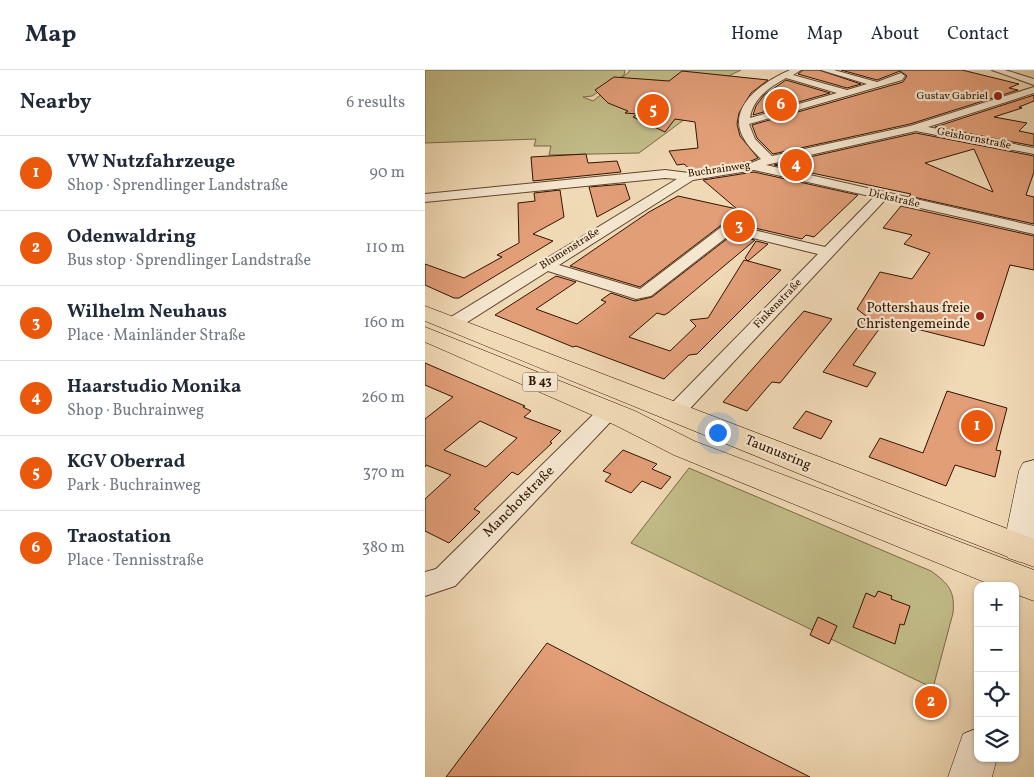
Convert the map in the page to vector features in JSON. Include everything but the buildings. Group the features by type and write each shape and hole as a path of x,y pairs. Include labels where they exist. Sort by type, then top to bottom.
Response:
{"main road":[{"name":"Taunusring","path":"425,313 434,335 609,411 693,452 1022,569"},
{"name":"Taunusring","path":"434,335 675,412 1022,569"},
{"path":"1022,569 1034,471"},
{"path":"970,777 974,762"}],"street":[{"path":"769,160 749,137 745,122 748,107 766,86 797,70"},
{"path":"825,70 877,84"},
{"path":"1000,71 1014,70"},
{"path":"745,122 901,76 885,71"},
{"path":"1000,71 1034,82"},
{"path":"785,75 847,93"},
{"name":"Buchrainweg","path":"425,198 665,174 689,176 754,166 769,160 851,144 914,128 1034,90"},
{"name":"Geishornstraße","path":"914,128 1034,151"},
{"name":"Dickstraße","path":"754,166 1034,230"},
{"name":"Blumenstraße","path":"434,335 689,176"},
{"name":"Finkenstraße","path":"675,412 882,196"},
{"path":"544,266 636,294 645,293 729,228 828,252"},
{"name":"Manchotstraße","path":"425,584 445,578 609,411"}],"shaded area":[{"path":"425,70 625,70 624,75 592,96 583,97 593,101 629,72 629,70 741,70 712,84 685,119 639,153 549,155 551,146 534,146 536,139 425,143"},
{"path":"689,468 931,571 942,580 952,593 953,613 933,688 631,543"}],"place":[{"name":"Gustav Gabriel","path":"998,96"},
{"name":"Traostation","path":"781,105"},
{"name":"KGV Oberrad","path":"653,110"},
{"name":"Haarstudio Monika","path":"796,165"},
{"name":"Wilhelm Neuhaus","path":"739,226"},
{"name":"Pottershaus freie Christengemeinde","path":"980,316"},
{"name":"VW Nutzfahrzeuge","path":"977,426"},
{"name":"Odenwaldring","path":"931,702"}]}
